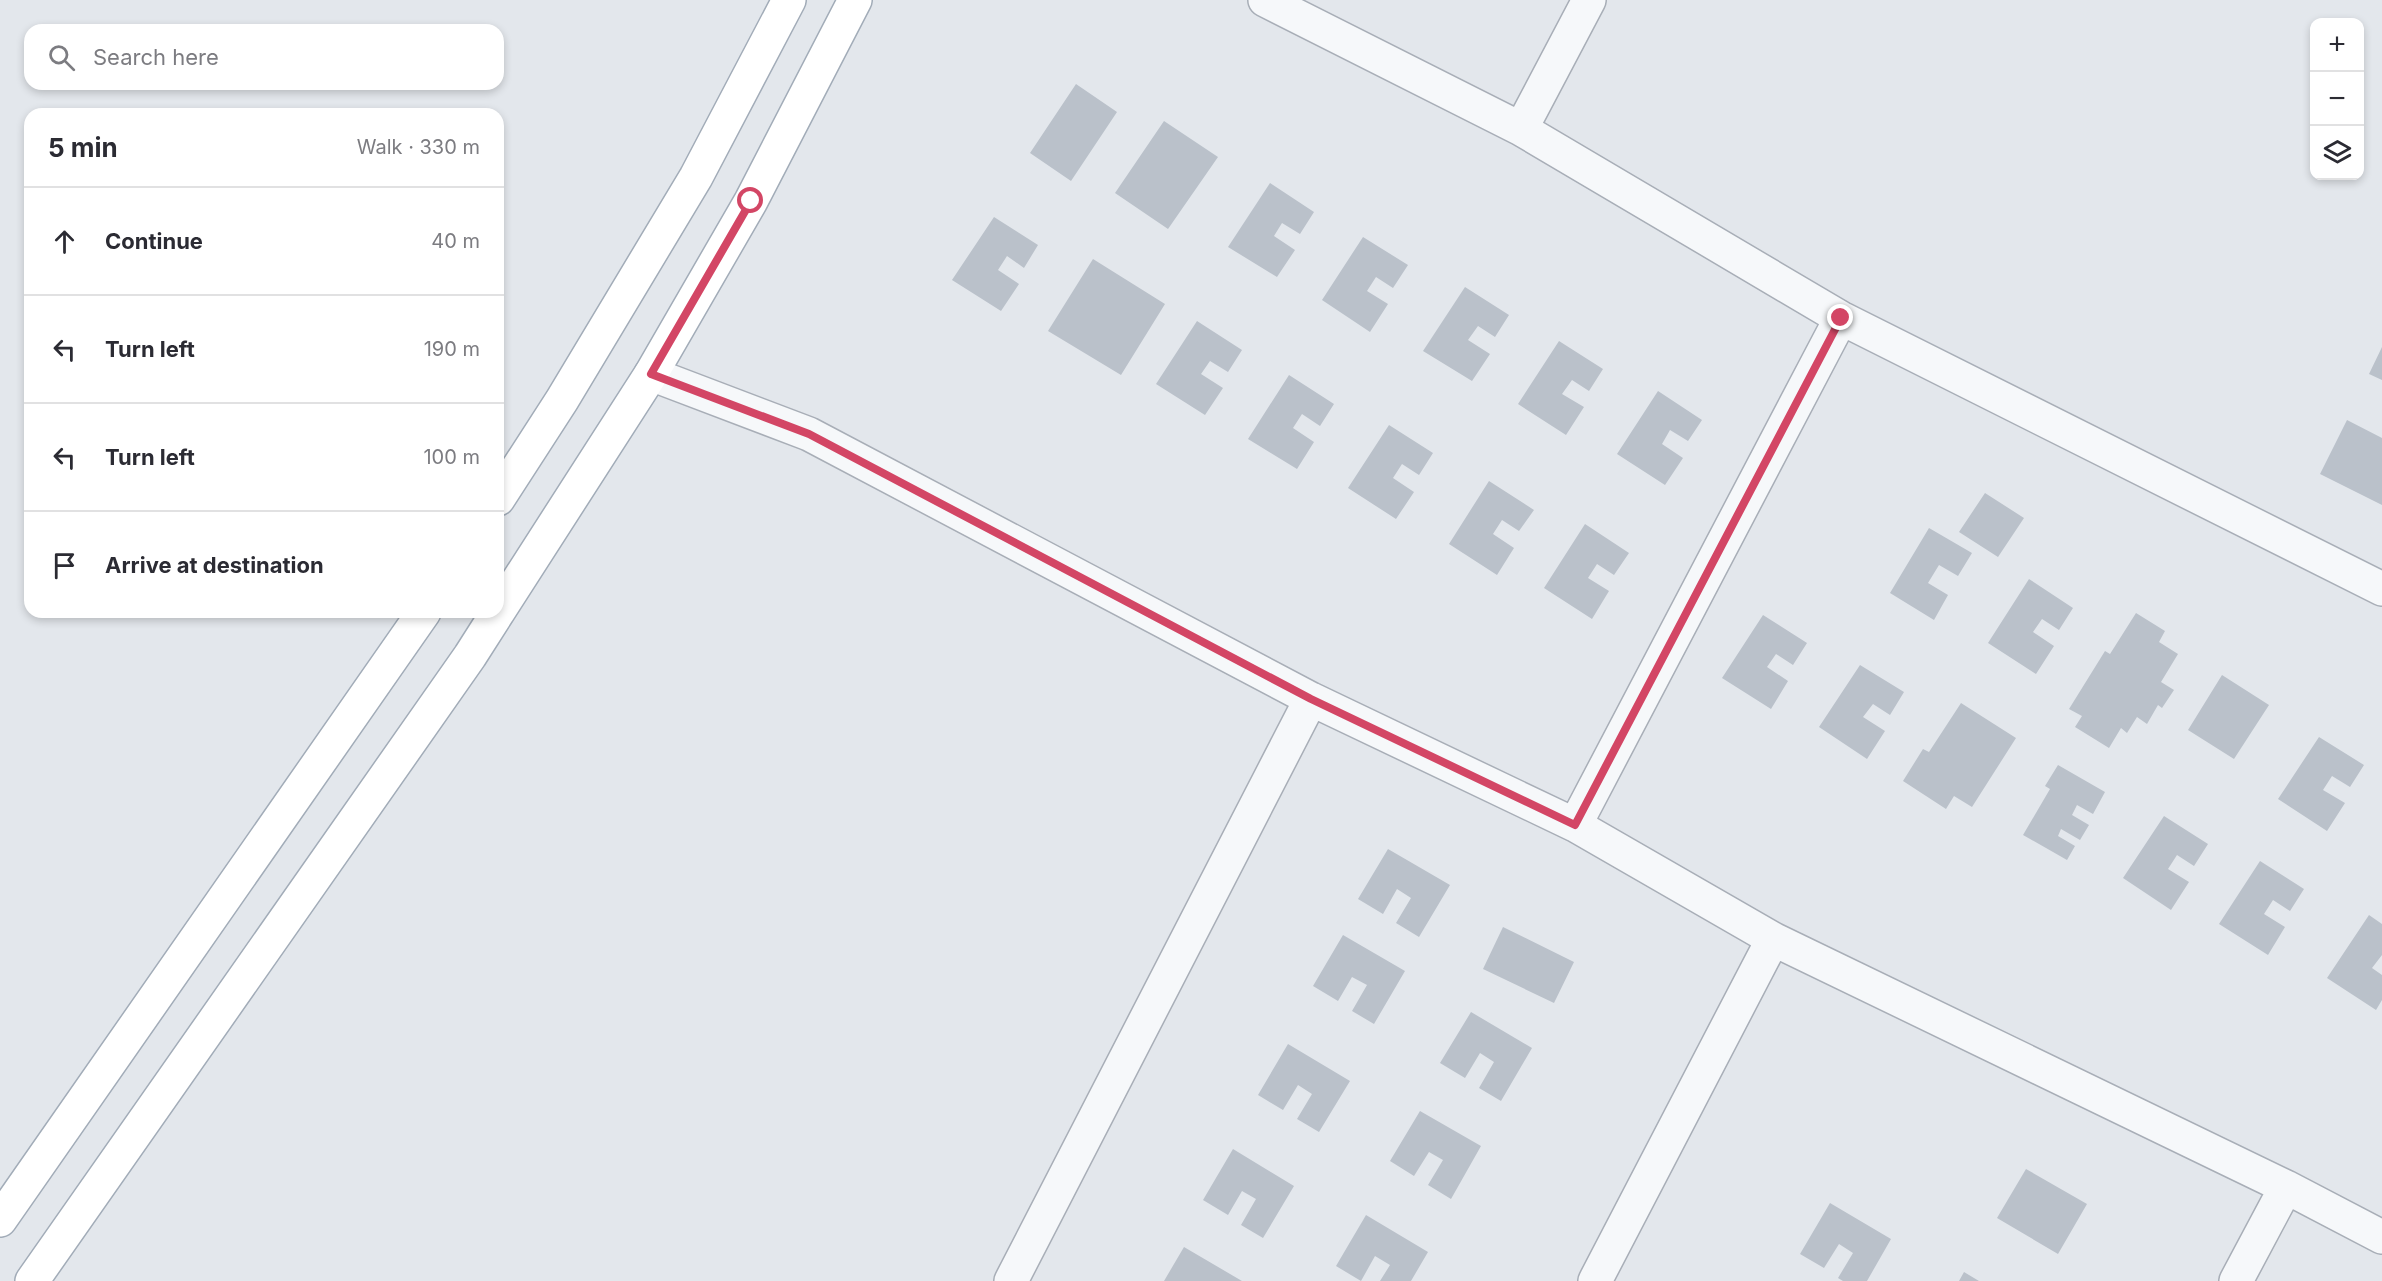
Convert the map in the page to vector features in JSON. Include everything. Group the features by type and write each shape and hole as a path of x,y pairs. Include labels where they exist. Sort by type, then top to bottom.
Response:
{"main road":[{"path":"504,490 562,399 696,177 789,0"},
{"path":"504,603 651,374 751,201 855,0"},
{"path":"0,1220 420,618"},
{"path":"32,1281 463,666 494,618"}],"street":[{"path":"1265,0 1521,129 1841,318 2382,589"},
{"path":"1521,129 1588,0"},
{"path":"1575,825 1841,318"},
{"path":"651,374 809,434 1311,699 1575,825 1773,939 2286,1187 2382,1237"},
{"path":"1011,1281 1311,699"},
{"path":"1595,1281 1773,939"},
{"path":"2236,1281 2286,1187"}],"building":[{"path":"1076,84 1117,112 1071,181 1030,153"},
{"path":"1164,121 1218,157 1168,229 1115,193"},
{"path":"1270,183 1314,212 1300,234 1282,223 1274,236 1295,250 1277,277 1228,247"},
{"path":"994,217 1038,245 1024,268 1007,256 998,270 1019,284 1001,311 952,280"},
{"path":"1363,237 1408,265 1393,288 1376,277 1367,291 1388,304 1370,332 1322,300"},
{"path":"1093,259 1165,304 1121,375 1048,331"},
{"path":"1465,287 1509,315 1495,337 1478,326 1468,340 1490,354 1472,381 1423,351"},
{"path":"1197,321 1242,350 1228,372 1210,361 1201,374 1223,388 1205,415 1156,384"},
{"path":"1559,341 1603,369 1589,391 1572,380 1562,394 1584,407 1566,435 1518,404"},
{"path":"2382,347 2382,380 2369,374"},
{"path":"1289,375 1334,404 1320,426 1302,414 1293,428 1314,442 1297,469 1248,439"},
{"path":"1658,391 1702,420 1688,441 1670,430 1662,444 1683,458 1665,485 1617,454"},
{"path":"2347,420 2382,438 2382,505 2320,474"},
{"path":"1389,425 1433,453 1419,475 1402,464 1393,478 1414,492 1396,519 1348,488"},
{"path":"1489,481 1534,510 1519,531 1502,520 1493,534 1514,548 1497,575 1449,544"},
{"path":"1985,493 2024,518 1998,557 1959,532"},
{"path":"1585,524 1629,553 1614,575 1597,564 1588,578 1609,591 1592,619 1544,588"},
{"path":"1929,528 1972,553 1958,576 1939,565 1928,583 1948,595 1934,620 1890,593"},
{"path":"2029,579 2073,608 2059,630 2042,619 2033,632 2054,646 2036,674 1988,643"},
{"path":"2136,613 2165,631 2159,642 2178,654 2161,682 2174,690 2162,708 2158,705 2147,724 2137,717 2127,733 2121,728 2109,748 2075,727 2082,716 2069,709 2105,651 2110,654"},
{"path":"1763,615 1807,643 1793,665 1776,654 1767,667 1788,681 1771,709 1722,678"},
{"path":"1860,665 1904,692 1890,715 1873,704 1863,717 1885,731 1867,759 1819,727"},
{"path":"2222,675 2269,705 2234,759 2188,730"},
{"path":"1961,703 2016,738 1972,807 1954,796 1946,809 1903,781 1923,749 1929,752"},
{"path":"2319,737 2364,765 2350,787 2332,776 2323,790 2345,803 2327,831 2278,799"},
{"path":"2058,765 2105,792 2093,814 2077,805 2072,815 2089,825 2080,840 2061,829 2058,836 2075,846 2067,860 2023,835 2050,789 2045,786"},
{"path":"2164,816 2208,844 2194,866 2177,855 2168,869 2189,882 2171,910 2123,878"},
{"path":"1388,849 1450,885 1419,937 1396,923 1411,898 1397,889 1383,914 1358,899"},
{"path":"2260,861 2304,889 2290,911 2273,900 2264,914 2285,927 2268,955 2219,924"},
{"path":"2369,915 2382,924 2382,955 2372,968 2382,975 2382,1000 2376,1010 2327,978"},
{"path":"1503,927 1574,962 1554,1003 1483,969"},
{"path":"1343,935 1405,971 1374,1024 1352,1011 1367,985 1352,977 1338,1001 1313,986"},
{"path":"1471,1012 1532,1048 1501,1101 1479,1088 1494,1062 1480,1053 1465,1078 1440,1063"},
{"path":"1288,1044 1350,1081 1319,1132 1297,1119 1312,1094 1298,1085 1283,1110 1258,1095"},
{"path":"1420,1111 1481,1146 1451,1199 1428,1185 1443,1160 1429,1152 1414,1176 1390,1161"},
{"path":"1233,1149 1294,1186 1263,1238 1241,1225 1256,1199 1242,1191 1228,1215 1203,1200"},
{"path":"2026,1169 2087,1204 2058,1254 1997,1218"},
{"path":"1830,1203 1891,1239 1867,1281 1843,1281 1838,1278 1853,1253 1839,1244 1824,1268 1800,1254"},
{"path":"1366,1215 1428,1252 1411,1281 1380,1281 1390,1265 1375,1256 1361,1281 1336,1266"},
{"path":"1184,1247 1242,1281 1164,1281"},
{"path":"1964,1272 1979,1281 1959,1281"}],"route":[{"path":"751,201 651,374 809,434 1311,699 1575,825 1841,318"}]}
